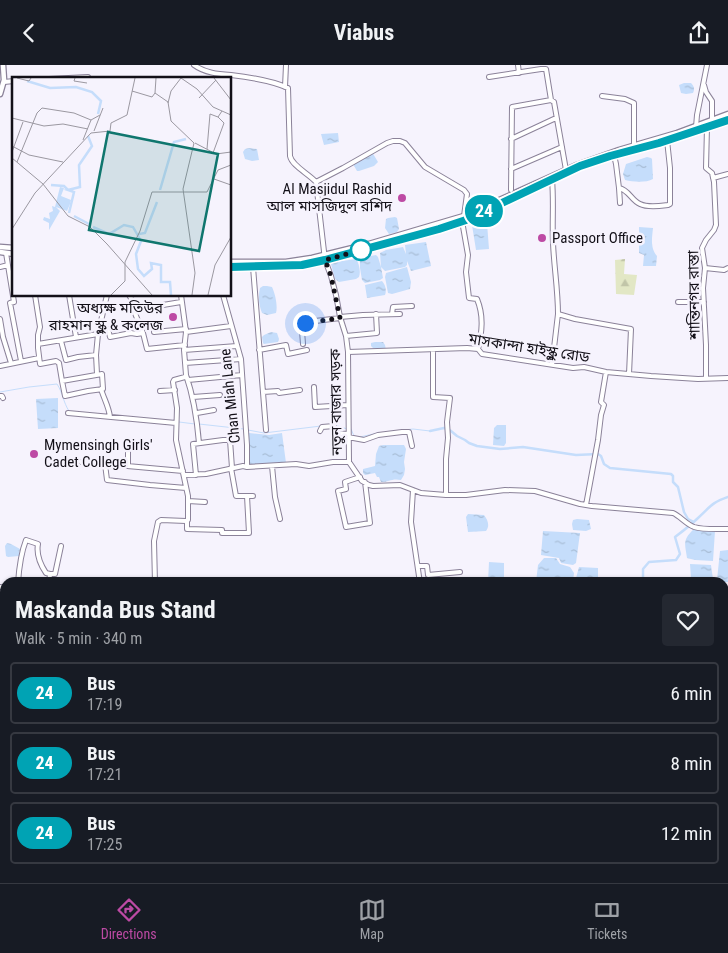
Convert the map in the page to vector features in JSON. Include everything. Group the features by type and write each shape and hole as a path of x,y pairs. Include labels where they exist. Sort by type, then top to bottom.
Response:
{"main road":[{"path":"0,94 4,82 3,65"},
{"path":"463,218 566,170 619,150 696,127 728,114"},
{"path":"231,267 302,265 368,244 463,218 580,166 728,120"},
{"path":"0,252 12,254"},
{"path":"231,262 286,261 324,257"}],"street":[{"path":"194,65 199,69 216,74 242,77 288,88 291,162 311,175 316,181 387,143 400,141 405,143 425,167 464,190 467,195 463,218 468,255 466,272 470,298 477,299 481,308 482,334 478,349"},
{"path":"285,87 286,65"},
{"path":"518,65 519,73"},
{"path":"696,127 707,65"},
{"path":"489,77 546,69 566,170"},
{"path":"4,82 12,81"},
{"path":"703,83 712,101 712,120"},
{"path":"602,96 625,99 634,103 634,146"},
{"path":"512,190 512,107 551,99"},
{"path":"512,139 556,118"},
{"name":"শান্তিনগর রাস্তা","path":"706,378 703,288 705,268 702,248 716,225 713,178 712,173 706,167 707,127"},
{"path":"619,188 624,189 636,202 642,205 670,204 670,168 667,140"},
{"path":"512,169 562,147"},
{"path":"614,155 620,203"},
{"path":"713,178 728,174"},
{"path":"552,180 554,196 553,243 558,300 552,365"},
{"name":"নতুন বাজার সড়ক","path":"316,181 324,257 331,276 346,336 348,352 349,462 362,481 366,482"},
{"path":"6,253 12,290"},
{"path":"0,267 8,265"},
{"path":"253,267 266,430"},
{"path":"705,268 724,270 728,268"},
{"path":"13,296 14,302 10,303 21,361"},
{"path":"35,296 40,327 38,335 40,364 56,361 59,363 65,396 101,389"},
{"path":"69,296 76,337"},
{"path":"97,374 98,334 107,296"},
{"path":"130,296 147,349 185,345"},
{"path":"181,296 186,331 184,363 194,397 200,443"},
{"name":"Chan Miah Lane","path":"223,296 241,359 247,467"},
{"path":"151,307 181,302"},
{"path":"678,302 704,302"},
{"path":"392,313 393,307 412,306"},
{"path":"346,336 377,333 376,314"},
{"path":"303,344 303,324 307,322 376,314 400,314"},
{"path":"558,314 631,329 629,374"},
{"path":"0,319 11,363"},
{"path":"154,332 231,326"},
{"path":"100,329 108,329 110,337 143,333"},
{"path":"38,344 98,334"},
{"path":"61,341 66,360 96,355"},
{"path":"259,350 286,345 288,354 306,350"},
{"path":"184,350 237,346"},
{"name":"মাসকান্দা হাইস্কুল রোড","path":"348,352 467,348 478,349 482,354 573,368 584,367 606,372 698,379 728,378"},
{"path":"433,349 433,397 450,398 447,422 446,495"},
{"path":"0,366 39,358"},
{"path":"184,363 241,359"},
{"path":"586,505 604,405 601,402 606,372"},
{"path":"62,381 102,374 103,389 101,389 110,417"},
{"path":"242,375 185,377 174,381 176,439 188,501 187,529 222,530 222,533 236,534 249,533 247,496"},
{"path":"314,387 315,407 348,405"},
{"path":"160,391 174,390"},
{"path":"263,392 278,391 279,393 300,390"},
{"path":"194,397 220,395"},
{"path":"197,413 214,410"},
{"path":"68,413 176,423"},
{"path":"320,431 322,427 334,426 334,443"},
{"path":"334,433 364,440 378,435 409,432 412,446"},
{"path":"196,475 193,444 230,440 236,496 253,496"},
{"path":"128,446 128,465"},
{"path":"80,462 128,465 196,475 245,466 296,464 309,466 333,462 349,462"},
{"path":"105,463 107,480 186,488"},
{"path":"272,465 275,497 280,519"},
{"path":"360,477 345,482 346,489 338,491 346,527 370,523 366,482"},
{"path":"366,482 369,485 400,485 421,493 446,495 466,495 505,490 535,491 586,505 665,511 679,516 694,527 728,529"},
{"path":"413,490 411,522 419,577"},
{"path":"188,501 205,501"},
{"path":"155,577 154,541 158,522 161,520 187,521"},
{"path":"19,577 26,540 38,544 37,552 41,564 46,573 50,574 55,574 62,546"},
{"path":"418,566 427,566 428,575 460,572"},
{"path":"200,883 222,883"}],"green space":[{"path":"625,259 624,274 637,275 634,295 616,294 615,260"}],"water":[{"path":"684,83 692,84 693,93 681,93 679,85"},
{"path":"338,133 339,142 324,145 321,134"},
{"path":"249,148 257,149 259,160 245,159 243,152"},
{"path":"372,152 378,162 374,166 357,171 353,164"},
{"path":"647,157 652,159 653,179 639,182 625,180 623,174 626,164"},
{"path":"397,218 399,229 397,232 389,234 385,228 386,219"},
{"path":"487,223 489,249 476,250 472,225"},
{"path":"639,227 653,228 652,243 653,250 657,256 656,266 643,266 644,255 639,253"},
{"path":"426,242 431,266 411,271 407,261 405,267 385,271 381,267 380,253 403,247 406,254 405,245"},
{"path":"376,255 383,278 365,283 362,280 360,258"},
{"path":"356,259 360,273 359,277 339,282 335,279 331,264"},
{"path":"407,267 411,282 410,289 392,294 388,293 386,273"},
{"path":"382,281 386,291 385,295 367,298 365,285"},
{"path":"263,286 272,287 276,300 276,313 267,315 262,313 259,294 260,288"},
{"path":"271,332 277,333 278,342 264,344 262,337"},
{"path":"383,342 386,350 373,348 371,343"},
{"path":"58,398 58,428 38,429 36,399"},
{"path":"497,425 506,425 506,443 504,446 493,445 494,428"},
{"path":"249,433 269,435 282,433 286,463 248,465"},
{"path":"404,445 406,449 405,469 401,480 395,479 381,482 375,473 365,475 363,473 363,469 375,466 379,446"},
{"path":"468,514 484,515 488,523 486,531 468,532 466,517"},
{"path":"573,520 589,520 591,529 586,531 573,530"},
{"path":"694,529 715,531 713,561 687,558 686,539"},
{"path":"543,531 580,533 576,563 573,565 561,563 559,558 541,555"},
{"path":"7,543 20,549 19,556 6,556 5,546"},
{"path":"728,550 728,577 717,577 720,551"},
{"path":"544,558 556,558 560,564 570,567 574,573 574,577 537,577 538,565"},
{"path":"489,562 504,563 504,577 488,577"},
{"path":"690,564 711,565 713,577 691,577"},
{"path":"579,567 598,568 598,577 576,577"}],"waterway":[{"path":"0,392 57,384 69,411"},
{"path":"179,422 195,424"},
{"path":"199,424 244,429"},
{"path":"327,425 333,424 347,429"},
{"path":"248,430 264,433 321,426"},
{"path":"430,431 444,428 477,446 500,449 523,447 576,455 598,454 601,456 604,464 610,468 671,474 673,482 678,487 684,512 688,519 694,522"},
{"path":"351,429 356,437"},
{"path":"404,430 430,431"},
{"path":"360,437 378,433"},
{"path":"643,577 643,569 649,562 676,560 680,554 675,537 711,505 728,497"}],"bus line":[{"name":"24","path":"231,267 302,265 439,229 466,220 580,166 728,120"}],"place":[{"name":"Al Masjidul Rashid আল মাসজিদুল রশিদ","path":"402,198"},
{"name":"Passport Office","path":"542,238"},
{"name":"অধ্যক্ষ মতিউর রাহমান স্কুল & কলেজ","path":"173,317"},
{"name":"Mymensingh Girls' Cadet College","path":"34,454"}],"route":[{"path":"305,323 340,318 336,295 325,260 361,250"}]}
